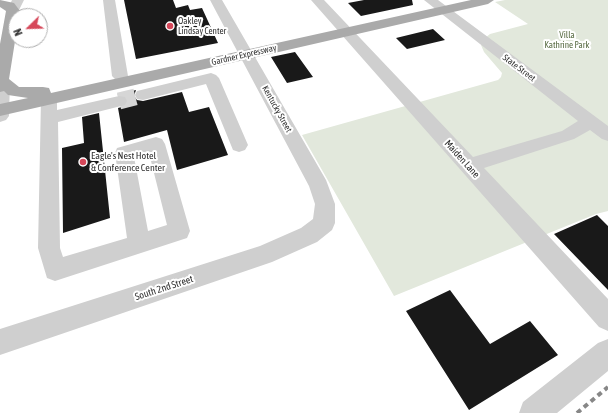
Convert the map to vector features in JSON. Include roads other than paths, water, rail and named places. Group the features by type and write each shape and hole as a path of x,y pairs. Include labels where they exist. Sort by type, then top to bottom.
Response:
{"main road":[{"name":"Gardner Expressway","path":"1,84 14,92 31,94 245,52 461,0"},
{"name":"Gardner Expressway","path":"437,5 488,0"},
{"path":"1,84 8,3"},
{"name":"Gardner Expressway","path":"0,112 49,108 208,71 245,52"}],"street":[{"path":"109,0 120,76"},
{"name":"Kentucky Street","path":"216,0 318,186 325,204 324,223"},
{"name":"Maiden Lane","path":"323,2 344,29 608,318"},
{"name":"State Street","path":"437,5 608,135"},
{"path":"143,95 208,71 239,145"},
{"path":"0,112 1,84"},
{"path":"119,101 49,108 49,248 55,270 139,244"},
{"path":"468,166 568,135 591,122"},
{"name":"South 2nd Street","path":"0,342 264,255 309,235 324,223"},
{"path":"534,413 608,353"}],"tunnel":[{"path":"119,101 143,95"}],"railway":[{"path":"577,413 608,387"}],"place":[{"name":"Oakley Lindsay Center","path":"170,26"},
{"name":"Eagle's Nest Hotel & Conference Center","path":"83,162"}],"park label":[{"name":"Villa Kathrine Park","path":"567,40"}]}
